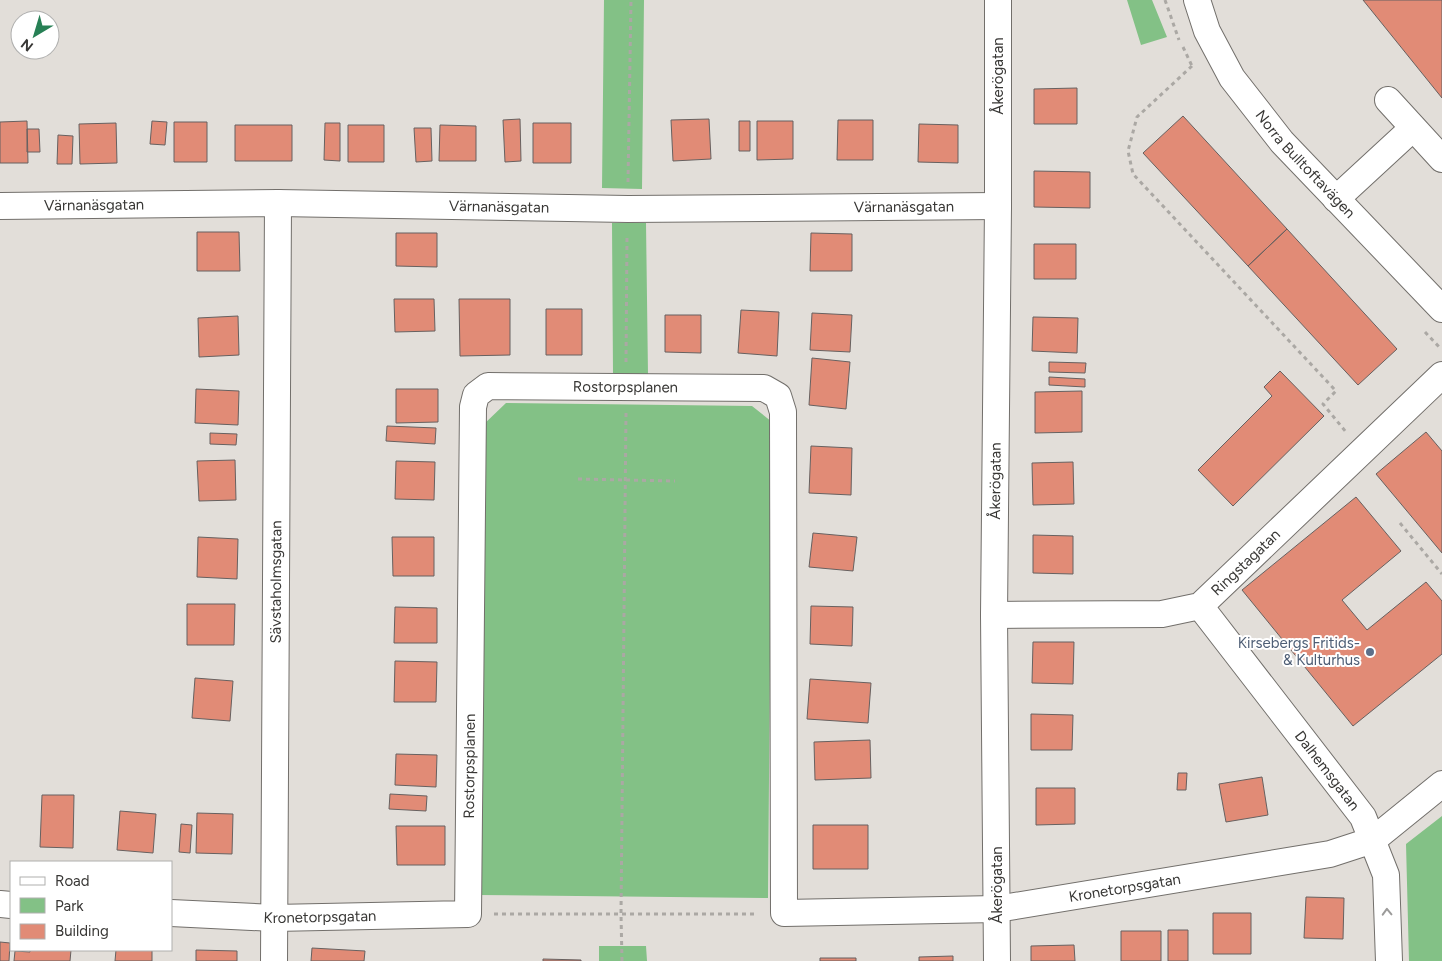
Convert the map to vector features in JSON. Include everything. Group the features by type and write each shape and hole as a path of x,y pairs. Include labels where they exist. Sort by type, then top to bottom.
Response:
{"street":[{"name":"Åkerögatan","path":"997,961 994,615 998,0"},
{"name":"Norra Bulltoftavägen","path":"1197,0 1207,31 1232,78 1282,142 1442,309"},
{"path":"1388,100 1442,159"},
{"path":"1336,199 1413,128"},
{"name":"Värnanäsgatan","path":"0,206 278,203 628,209 998,206"},
{"name":"Sävstaholmsgatan","path":"274,961 278,203"},
{"name":"Ringstagatan","path":"994,615 1162,614 1200,606 1442,375"},
{"name":"Rostorpsplanen","path":"468,914 473,407 476,394 488,386 764,388 778,396 784,412 784,913"},
{"name":"Dalhemsgatan","path":"1200,606 1363,817 1386,875 1388,961"},
{"name":"Kronetorpsgatan","path":"784,913 997,909 1330,854 1373,840 1442,784"},
{"name":"Kronetorpsgatan","path":"172,913 274,918 468,914"}],"path":[{"path":"622,961 631,0"},
{"path":"1192,66 1137,117 1128,151 1133,174 1336,390 1323,404 1362,452"},
{"path":"578,480 675,481"},
{"path":"1400,523 1442,574"},
{"path":"468,914 784,913"}],"green space":[{"path":"604,0 644,0 642,189 602,188"},
{"path":"1127,0 1152,0 1167,37 1141,45"},
{"path":"612,223 646,223 648,374 613,374"},
{"path":"506,403 752,406 772,422 768,898 479,895 482,426"},
{"path":"1442,816 1442,961 1409,961 1406,844"},
{"path":"599,946 646,946 647,961 599,961"}],"building":[{"path":"1363,0 1442,0 1442,98"},
{"path":"1077,88 1077,124 1034,124 1034,89"},
{"path":"1183,116 1287,229 1248,266 1143,153"},
{"path":"520,119 521,161 505,162 503,120"},
{"path":"709,119 711,159 673,161 671,120"},
{"path":"838,120 873,120 873,160 837,160"},
{"path":"27,121 28,163 0,163 0,122"},
{"path":"152,121 167,122 165,145 150,144"},
{"path":"739,121 750,121 750,151 739,151"},
{"path":"757,121 793,121 793,159 757,160"},
{"path":"174,122 207,122 207,162 174,162"},
{"path":"116,123 117,163 80,164 79,124"},
{"path":"325,123 340,123 340,161 324,160"},
{"path":"533,123 571,123 571,163 533,163"},
{"path":"919,124 958,125 958,163 918,162"},
{"path":"235,125 292,125 292,161 235,161"},
{"path":"348,125 384,125 384,162 348,162"},
{"path":"440,125 476,126 476,161 439,161"},
{"path":"414,128 431,128 432,161 416,162"},
{"path":"27,129 39,129 40,152 27,152"},
{"path":"58,135 73,136 72,164 57,164"},
{"path":"1034,171 1090,172 1090,208 1034,207"},
{"path":"1287,229 1397,349 1358,385 1248,266"},
{"path":"197,232 239,232 240,271 197,271"},
{"path":"396,233 437,233 437,267 396,266"},
{"path":"811,233 852,234 852,271 810,271"},
{"path":"1034,244 1076,244 1076,279 1034,279"},
{"path":"394,299 434,299 435,331 395,332"},
{"path":"459,299 510,299 510,355 460,356"},
{"path":"546,309 582,309 582,355 546,355"},
{"path":"741,310 779,312 777,356 738,353"},
{"path":"812,313 852,315 850,352 810,350"},
{"path":"665,315 701,315 701,353 665,352"},
{"path":"238,316 239,355 199,357 198,318"},
{"path":"1033,317 1078,318 1077,353 1032,351"},
{"path":"812,358 850,362 846,409 809,405"},
{"path":"1049,362 1086,363 1085,373 1049,372"},
{"path":"1280,371 1324,416 1233,506 1198,470 1272,396 1264,387"},
{"path":"1049,377 1085,379 1085,387 1049,385"},
{"path":"196,389 239,391 238,425 195,423"},
{"path":"396,389 438,389 438,422 396,423"},
{"path":"1082,391 1082,432 1035,433 1035,392"},
{"path":"387,426 436,428 435,444 386,441"},
{"path":"1426,432 1442,451 1442,553 1376,474"},
{"path":"210,433 237,434 236,445 210,444"},
{"path":"811,446 852,448 851,495 809,493"},
{"path":"235,460 236,500 199,501 197,461"},
{"path":"396,461 435,462 434,500 395,499"},
{"path":"1073,462 1074,504 1033,505 1032,463"},
{"path":"1356,497 1401,551 1342,600 1367,630 1426,582 1442,601 1442,654 1353,726 1242,590"},
{"path":"813,533 857,537 853,571 809,567"},
{"path":"1033,535 1073,536 1073,574 1033,573"},
{"path":"198,537 238,539 237,579 197,577"},
{"path":"392,537 434,537 434,576 393,576"},
{"path":"187,604 235,604 234,645 187,645"},
{"path":"811,606 853,607 852,646 810,644"},
{"path":"395,607 437,608 437,643 394,643"},
{"path":"1033,642 1074,642 1073,684 1032,683"},
{"path":"395,661 437,662 436,702 394,702"},
{"path":"195,678 233,681 230,721 192,718"},
{"path":"810,679 871,683 868,723 807,719"},
{"path":"1031,714 1073,715 1072,750 1031,750"},
{"path":"870,740 871,778 815,780 814,742"},
{"path":"396,754 437,755 436,787 395,785"},
{"path":"1178,773 1187,773 1186,790 1177,790"},
{"path":"1262,777 1268,815 1226,822 1219,784"},
{"path":"1036,788 1075,788 1075,824 1036,825"},
{"path":"390,794 427,796 426,811 389,809"},
{"path":"42,795 74,795 73,848 40,847"},
{"path":"120,811 156,814 153,853 117,850"},
{"path":"197,813 233,814 232,854 196,853"},
{"path":"181,824 192,825 190,853 179,852"},
{"path":"813,825 868,825 868,869 813,869"},
{"path":"396,826 445,826 445,865 397,865"},
{"path":"1306,897 1344,898 1343,939 1304,938"},
{"path":"1213,913 1251,913 1251,954 1213,954"},
{"path":"1168,930 1188,930 1188,961 1168,961"},
{"path":"1121,931 1161,931 1161,961 1121,961"},
{"path":"0,942 10,943 9,961 0,961"},
{"path":"1074,945 1075,961 1031,961 1031,946"},
{"path":"312,948 365,951 364,961 311,961"},
{"path":"196,950 237,951 237,961 196,961"},
{"path":"15,951 71,951 70,961 14,961"},
{"path":"116,951 152,951 152,961 115,961"},
{"path":"953,956 953,961 919,961 919,957"},
{"path":"820,958 856,958 856,961 820,961"},
{"path":"543,959 581,960 581,961 543,961"}],"place":[{"name":"Kirsebergs Fritids- & Kulturhus","path":"1370,652"}]}
